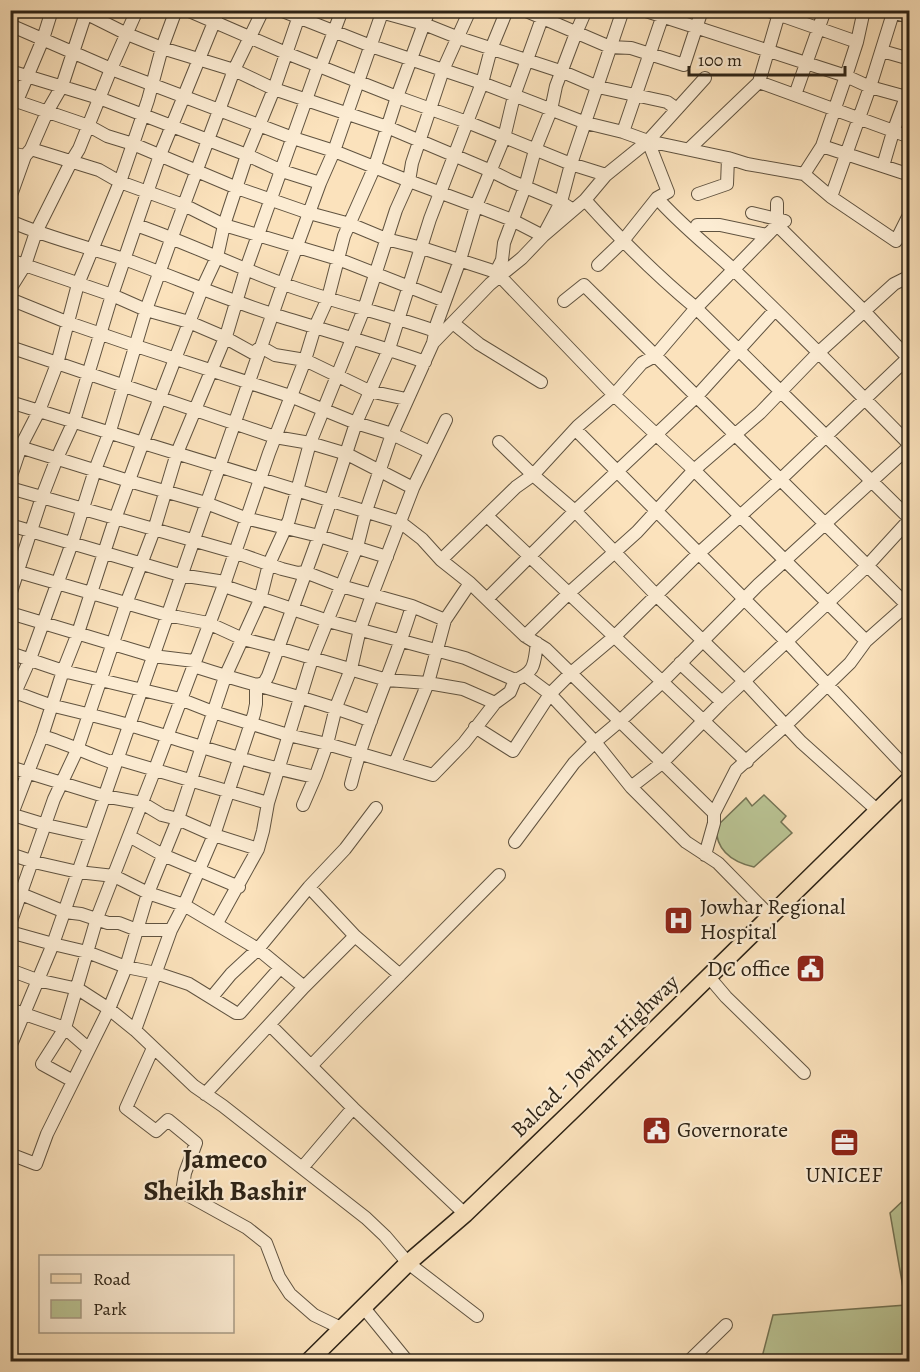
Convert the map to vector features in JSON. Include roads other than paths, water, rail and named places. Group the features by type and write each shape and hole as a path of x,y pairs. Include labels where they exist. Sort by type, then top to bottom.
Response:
{"main road":[{"name":"Balcad - Jowhar Highway","path":"308,1362 408,1263 465,1214 909,779"}],"street":[{"path":"52,10 27,77 14,100 89,126 107,136 133,144 237,188 309,213 350,224 386,239 422,248 498,274 615,395 866,641"},
{"path":"10,289 25,265 36,232 70,162 80,149 137,10"},
{"path":"10,479 16,445 39,411 57,364 78,284 120,182 176,10"},
{"path":"187,10 217,16 251,38 286,53 571,164 606,175"},
{"path":"263,10 234,70 186,206 172,237 146,310 110,431 72,543 30,659 12,696 88,714 278,769 315,777"},
{"path":"280,10 300,14 334,32 370,46 482,83 586,123 648,141 689,148 747,164 804,174 831,197 896,241 909,213"},
{"path":"10,924 16,893 34,862 54,799 77,750 126,604 154,530 177,453 224,337 317,69 321,66 342,10"},
{"path":"73,1081 42,1064 65,1028 78,989 96,918 225,582 245,518 305,360 315,327 328,298 350,224 375,166 397,96 429,10"},
{"path":"10,1154 36,1164 47,1134 109,1009 126,967 148,893 178,819 225,677 260,600 269,564 286,528 310,443 364,309 396,210 410,182 412,163 443,70 470,10"},
{"path":"256,684 264,683 278,648 357,423 389,349 430,219 507,10"},
{"path":"524,10 544,14 576,33 610,47 631,48 684,65 702,10"},
{"path":"498,274 504,243 551,110 556,86 586,10"},
{"path":"543,236 561,202 571,164 622,10"},
{"path":"643,10 663,14 846,76 870,87 908,93 883,166"},
{"path":"795,95 825,10"},
{"path":"804,174 822,146 857,42 864,10"},
{"path":"11,1046 53,944 283,284 334,151 380,11 563,72 598,87 667,102 677,109"},
{"path":"831,197 882,51 890,11 909,17"},
{"path":"12,190 47,112 62,86 84,12 127,34 162,48 200,58 234,70 274,89 387,127 561,202 573,210"},
{"path":"689,148 759,82 768,51 775,12 857,42"},
{"path":"91,835 11,816 42,736 143,442 202,289 217,257 224,225 247,155 274,89 300,14"},
{"path":"217,923 258,849 268,803 312,659 357,547 366,511 392,434 434,337 476,206 504,138 514,96 544,14"},
{"path":"623,132 663,14"},
{"path":"10,595 14,571 57,458 74,421 112,295 160,155 217,16"},
{"path":"10,25 111,69 293,138 375,166 410,182 512,220 543,236"},
{"path":"882,51 909,59"},
{"path":"10,71 99,98 247,155 282,171 320,183"},
{"path":"434,337 453,323 498,274 522,258 543,236 585,200 606,175 648,141 705,78"},
{"path":"759,82 909,137"},
{"path":"598,265 622,242 657,198 668,192 648,141"},
{"path":"822,146 909,175"},
{"path":"10,153 28,153 99,170 120,182 186,206 224,225 338,259 444,301"},
{"path":"698,194 727,184 729,158"},
{"path":"515,842 574,763 662,682 744,599 909,445 775,310 657,198"},
{"path":"585,200 622,242 696,308 782,391 909,519 867,565 722,702 662,763 631,787"},
{"path":"441,560 615,395 642,363 655,357 696,308 779,222 777,203"},
{"path":"475,727 513,751 550,694 571,673 615,636 698,554 909,358 779,222 752,213"},
{"path":"10,221 36,232 160,272 273,314 352,337 425,362"},
{"path":"136,225 172,237 283,284 398,318 434,337"},
{"path":"697,225 720,225 767,235"},
{"path":"10,260 112,295 146,310 189,322 253,353 261,347"},
{"path":"525,636 637,532 694,470 782,391 818,353 894,284 909,276"},
{"path":"564,301 584,285 908,605 866,641 849,663 730,778 714,813 714,823 705,855"},
{"path":"10,299 135,346 290,396 357,423 392,434 430,452"},
{"path":"487,599 575,511 697,396 775,310"},
{"path":"453,323 479,344 541,382"},
{"path":"10,347 275,437 310,443 347,454 413,488"},
{"path":"261,347 275,356 305,360 369,391 406,399"},
{"path":"10,402 400,522 422,539 441,560 470,583 525,636 537,643 571,673 714,813"},
{"path":"303,805 327,744 336,707 351,669 360,629 372,595 413,488 446,420"},
{"path":"576,430 786,641 909,772"},
{"path":"499,442 575,511 656,595 704,640 801,742 878,811"},
{"path":"16,445 206,503 245,518 319,536 387,557"},
{"path":"10,488 234,552 298,573 305,572 341,586 412,606 445,620"},
{"path":"487,516 747,762"},
{"path":"10,525 180,575 225,582"},
{"path":"14,571 167,615 208,623 243,639 387,680 428,683 463,689 495,703"},
{"path":"225,582 227,587 260,600 465,658 521,678 550,694 595,742 631,787 687,842 718,863 770,916"},
{"path":"395,763 428,683 445,620 470,583"},
{"path":"351,784 358,754 402,641 412,606"},
{"path":"10,613 153,656 194,661"},
{"path":"10,653 63,671 180,699 213,712 288,735 433,775 464,742 495,703 510,692 532,669 537,643"},
{"path":"194,661 194,666 225,677 336,707 371,721"},
{"path":"680,663 722,702"},
{"path":"135,1030 171,930 214,835 256,704 256,684"},
{"path":"42,736 62,741 77,750 111,762 118,759 268,803"},
{"path":"10,767 104,796 142,803 162,815 258,849"},
{"path":"212,997 231,974 258,949 309,887 345,849 376,808"},
{"path":"129,836 163,855 239,886"},
{"path":"10,854 78,872 114,876 148,893 184,904 258,949 304,987"},
{"path":"311,1066 499,875"},
{"path":"309,887 355,936 400,975"},
{"path":"16,893 64,912 96,918 108,923 119,923 137,930 171,930"},
{"path":"10,932 87,952 126,967 156,973 189,984 236,1013 240,1013 280,968"},
{"path":"205,1094 304,987 355,936"},
{"path":"10,970 38,980 78,989 109,1009 135,1030 194,1086 366,1218 408,1263 477,1316"},
{"path":"709,977 726,997 804,1073"},
{"path":"10,1009 65,1028 89,1049"},
{"path":"270,1026 465,1214"},
{"path":"153,1048 126,1108 156,1131 168,1120 196,1143 185,1173 182,1192 247,1228 266,1243 279,1277 290,1294 314,1315 343,1329"},
{"path":"302,1168 353,1108"},
{"path":"364,1308 408,1362"},
{"path":"688,1362 726,1325"}],"place":[{"name":"Jowhar Regional Hospital","path":"679,920"},
{"name":"DC office","path":"811,969"},
{"name":"Governorate","path":"656,1130"},
{"name":"UNICEF","path":"844,1143"}],"district":[{"name":"Jameco Sheikh Bashir","path":"225,1175"}]}
